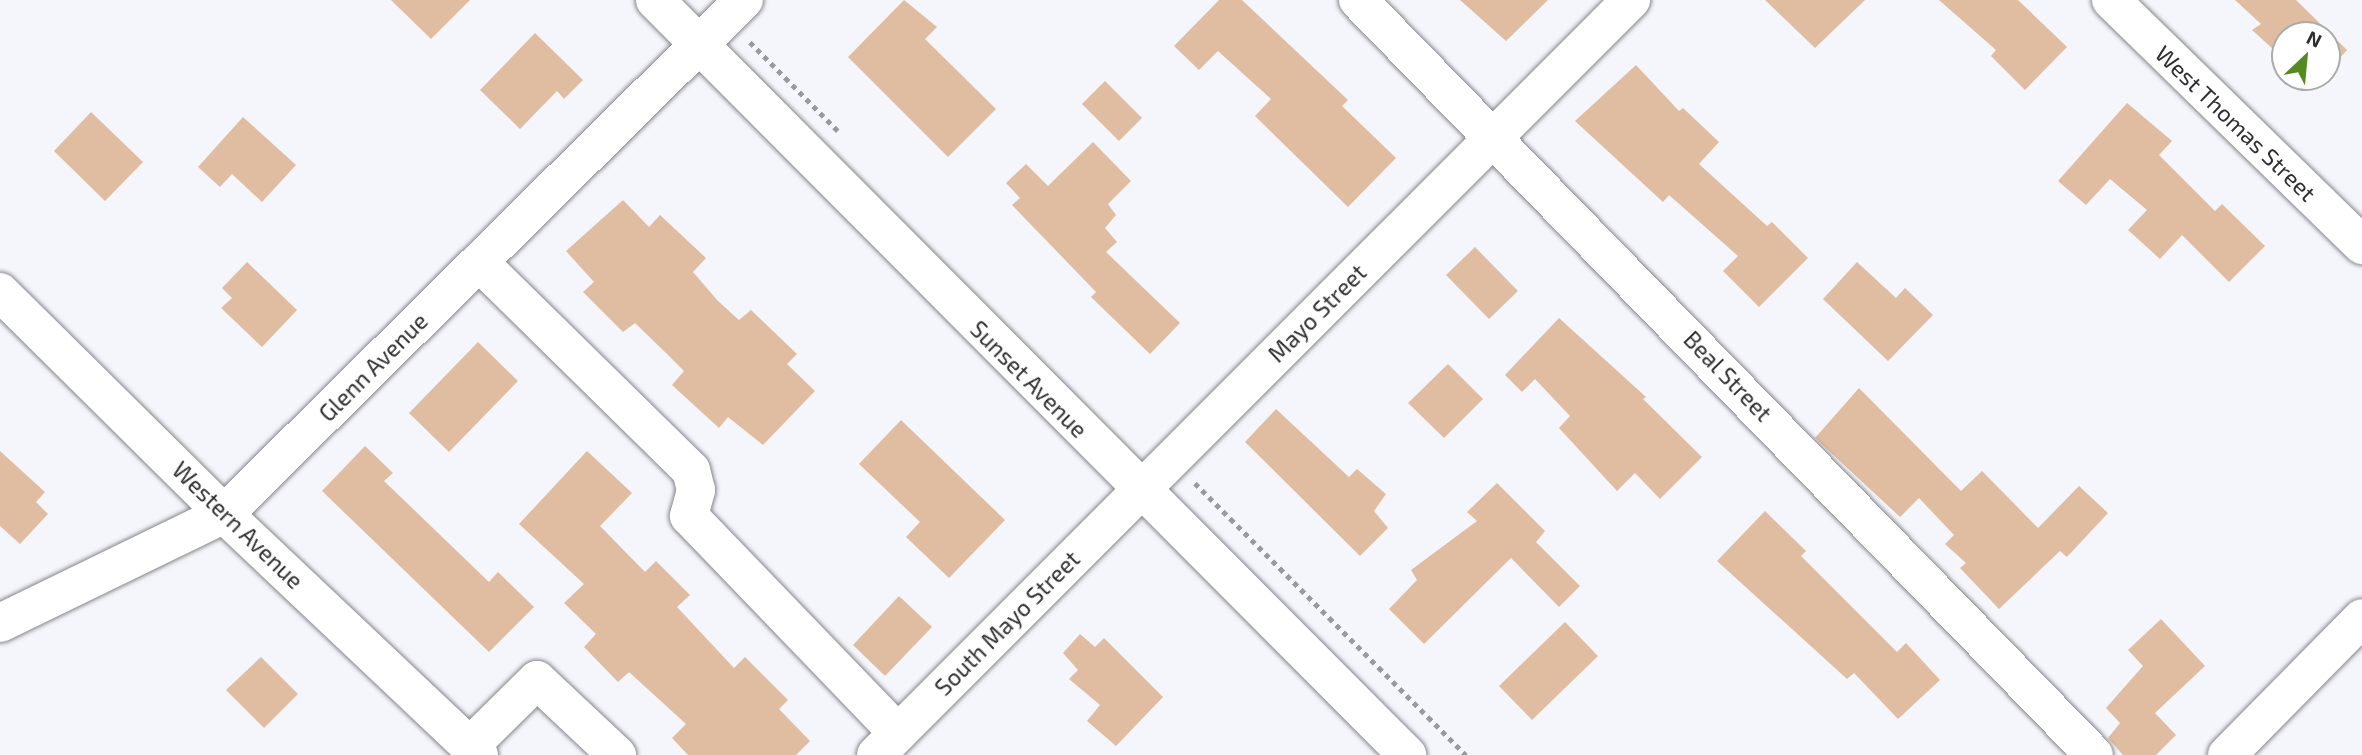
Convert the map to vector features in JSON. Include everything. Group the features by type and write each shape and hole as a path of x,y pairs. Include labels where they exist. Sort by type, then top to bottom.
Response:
{"street":[{"name":"Sunset Avenue","path":"655,0 1139,490 1407,755"},
{"name":"Glenn Avenue","path":"0,623 224,514 744,0"},
{"name":"Beal Street","path":"1358,0 1496,137 2094,755"},
{"name":"Mayo Street","path":"1139,490 1631,0"},
{"name":"West Thomas Street","path":"2111,0 2362,245"},
{"path":"480,262 691,470 696,490 690,516 887,744"},
{"name":"Western Avenue","path":"0,292 224,514 474,751"},
{"name":"South Mayo Street","path":"887,744 1139,490"},
{"path":"2227,755 2362,618"},
{"path":"474,751 537,680 617,755"}],"path":[{"path":"1194,482 1466,755"}],"building":[{"path":"391,0 470,0 431,39"},
{"path":"904,0 937,27 925,39 996,109 948,157 848,57"},
{"path":"1219,0 1242,0 1348,100 1342,106 1396,158 1348,207 1255,116 1271,99 1218,51 1199,70 1174,46"},
{"path":"1460,0 1548,0 1506,41"},
{"path":"1765,0 1865,0 1815,48"},
{"path":"1939,0 2018,0 2067,47 2025,90 1991,56 1996,50"},
{"path":"2235,0 2296,0 2317,21 2271,21 2271,47 2252,30 2261,24"},
{"path":"535,33 583,80 564,99 557,91 520,129 480,90"},
{"path":"2341,44 2347,50 2341,57"},
{"path":"1636,65 1679,111 1683,108 1719,142 1699,164 1767,226 1772,222 1808,258 1759,307 1723,271 1738,256 1669,195 1663,202 1575,121"},
{"path":"1105,81 1142,118 1119,141 1082,104"},
{"path":"2127,103 2172,141 2159,155 2215,211 2222,204 2265,246 2229,282 2182,235 2160,259 2128,230 2147,210 2110,179 2086,205 2058,181"},
{"path":"91,112 143,162 105,201 54,151"},
{"path":"243,117 296,165 262,202 232,174 220,187 198,167"},
{"path":"1093,142 1131,181 1108,204 1116,215 1105,228 1117,242 1106,252 1180,323 1150,354 1091,297 1096,292 1012,205 1020,198 1006,183 1026,164 1048,186"},
{"path":"623,200 649,227 660,215 706,258 693,272 718,301 739,320 751,310 797,354 787,364 815,391 763,445 728,417 719,428 672,385 684,371 635,323 623,332 583,292 594,282 566,251"},
{"path":"1475,247 1518,291 1489,319 1446,275"},
{"path":"247,262 297,310 262,347 221,308 232,298 222,288"},
{"path":"1857,262 1896,298 1905,288 1933,315 1888,361 1823,299"},
{"path":"1559,318 1646,397 1643,399 1702,457 1660,499 1635,473 1617,491 1559,428 1570,416 1535,379 1522,392 1505,375"},
{"path":"478,342 518,381 449,452 409,413"},
{"path":"1448,364 1483,399 1444,438 1408,403"},
{"path":"1859,388 1961,491 1982,471 2038,528 2079,486 2108,513 2067,557 2060,551 1999,609 1960,568 1966,563 1945,544 1954,535 1919,498 1900,517 1815,438"},
{"path":"1276,409 1349,477 1357,469 1386,494 1374,511 1388,528 1360,556 1245,442"},
{"path":"901,420 1005,520 949,578 906,537 920,522 859,464"},
{"path":"365,446 393,473 384,481 489,582 498,572 534,607 489,652 322,491"},
{"path":"0,451 45,492 36,502 48,514 20,544 0,526"},
{"path":"587,451 632,493 600,526 645,572 656,561 690,595 677,607 734,668 745,657 788,700 779,709 810,741 796,755 688,755 672,738 686,724 629,672 618,682 584,647 596,634 564,603 584,584 519,524"},
{"path":"1497,483 1545,531 1536,542 1580,586 1559,607 1511,558 1424,644 1389,609 1417,580 1411,570 1477,521 1467,512"},
{"path":"1765,511 1806,551 1801,556 1897,652 1906,643 1940,680 1898,719 1854,673 1847,679 1717,561"},
{"path":"899,596 932,627 885,676 853,645"},
{"path":"2161,619 2205,666 2155,713 2176,735 2156,755 2123,755 2108,738 2120,723 2106,708 2143,666 2128,650"},
{"path":"1565,622 1598,656 1532,720 1499,686"},
{"path":"1080,634 1095,647 1104,638 1163,697 1116,746 1087,721 1100,705 1069,679 1078,670 1063,653"},
{"path":"261,657 298,694 264,728 226,690"}]}
